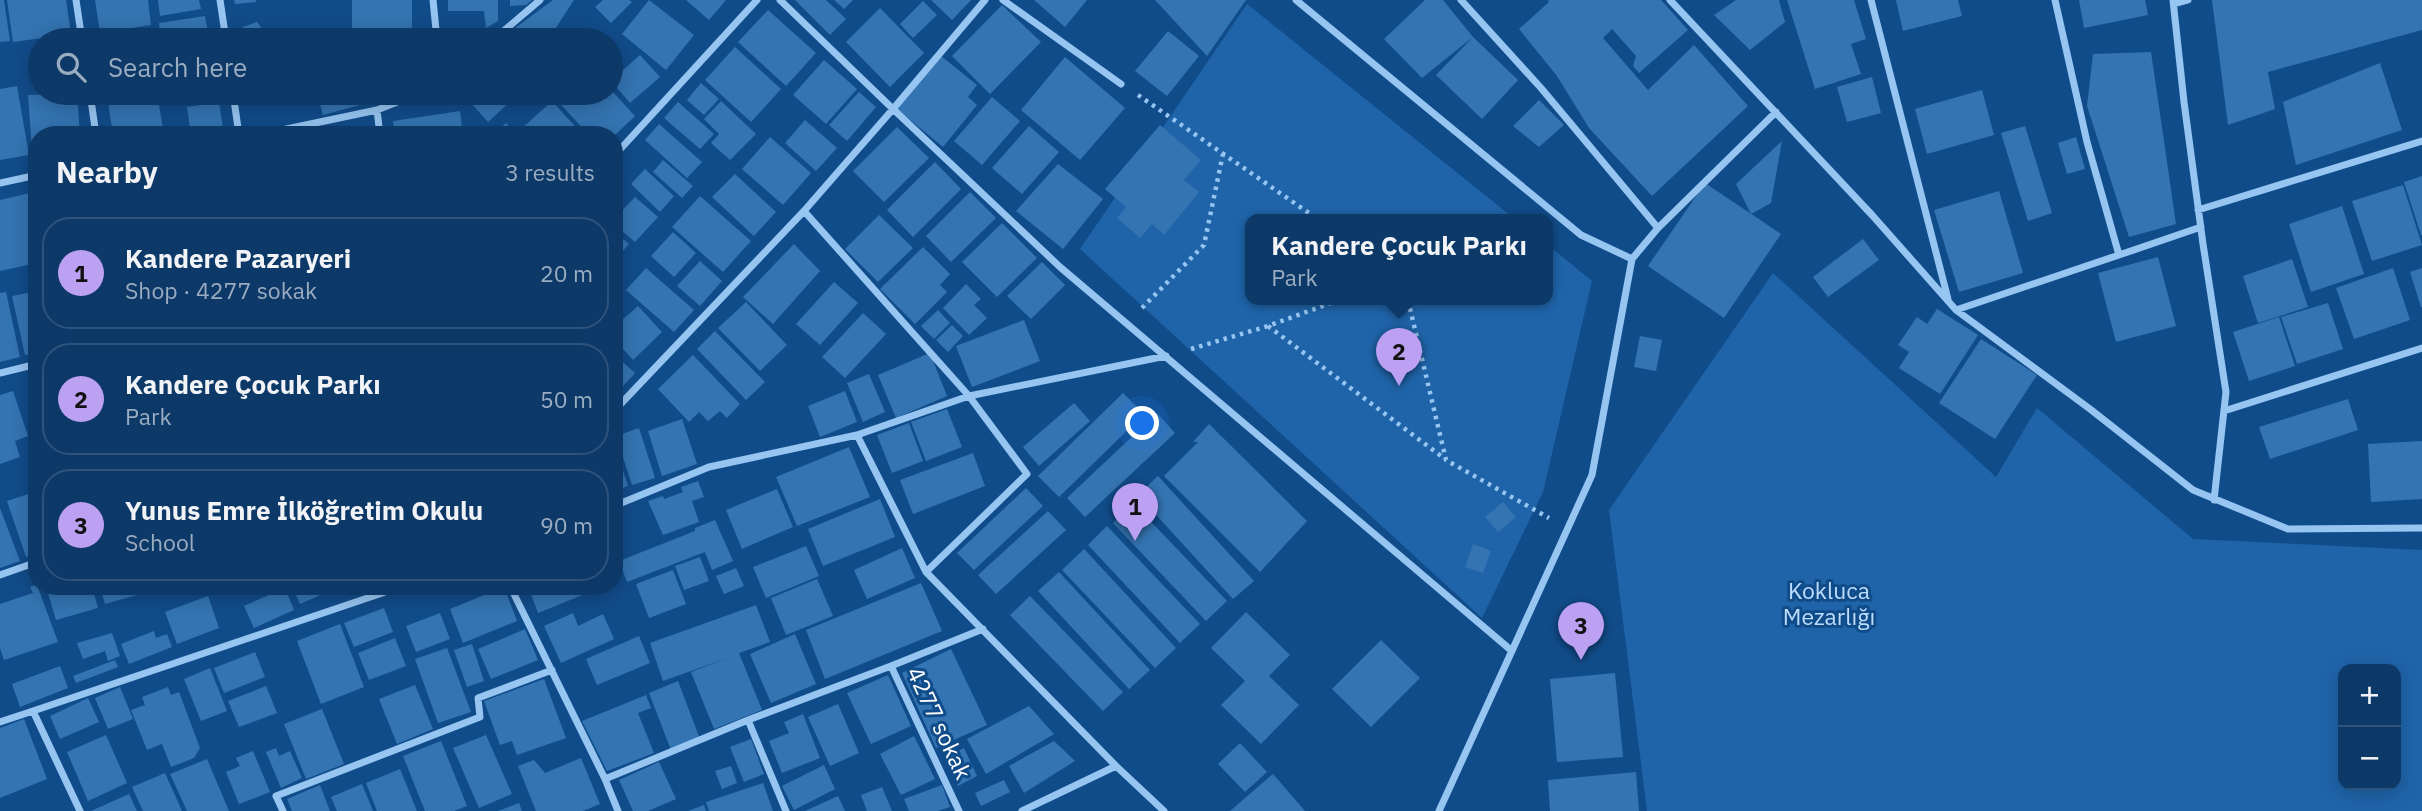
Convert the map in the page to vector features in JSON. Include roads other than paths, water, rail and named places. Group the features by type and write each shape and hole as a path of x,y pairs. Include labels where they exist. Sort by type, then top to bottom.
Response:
{"street":[{"path":"76,0 80,28"},
{"path":"220,0 224,28"},
{"path":"433,0 436,28"},
{"path":"507,28 540,0"},
{"path":"623,146 757,0"},
{"path":"780,0 1060,267 1512,651"},
{"path":"623,402 804,211 985,0"},
{"path":"1003,0 1121,84"},
{"path":"1296,0 1581,235 1632,259"},
{"path":"1461,0 1541,88 1658,228"},
{"path":"1670,0 1956,310 2090,409 2193,490 2288,529 2422,528"},
{"path":"1871,0 1948,300"},
{"path":"2055,0 2087,142 2119,255"},
{"path":"2188,0 2173,2 2183,102 2226,392 2214,500"},
{"path":"92,105 95,126"},
{"path":"235,105 238,126"},
{"path":"301,126 390,105"},
{"path":"377,110 379,126"},
{"path":"1439,811 1592,475 1632,259 1658,228 1776,112"},
{"path":"2198,210 2422,141"},
{"path":"0,183 28,178"},
{"path":"804,211 970,396 1027,474 926,572"},
{"path":"1956,310 2201,227"},
{"path":"2224,411 2422,348"},
{"path":"623,502 709,467 857,435 970,396 1166,356"},
{"path":"0,373 28,366"},
{"path":"857,435 926,572 1116,766 1164,811"},
{"path":"0,575 28,565"},
{"path":"0,722 376,595"},
{"path":"514,595 605,779 618,811"},
{"name":"4277 sokak","path":"959,811 891,666 983,629"},
{"path":"605,779 748,720 891,666"},
{"path":"283,811 276,796 480,717 478,698 552,670"},
{"path":"33,711 80,811"},
{"path":"748,720 786,811"},
{"path":"1021,811 1116,766"}],"place":[{"name":"Kandere Çocuk Parkı","path":"1399,386"},
{"name":"Kandere Pazaryeri","path":"1135,541"},
{"name":"Yunus Emre İlköğretim Okulu","path":"1581,660"}],"park label":[{"name":"Kokluca Mezarlığı","path":"1829,604"}]}
